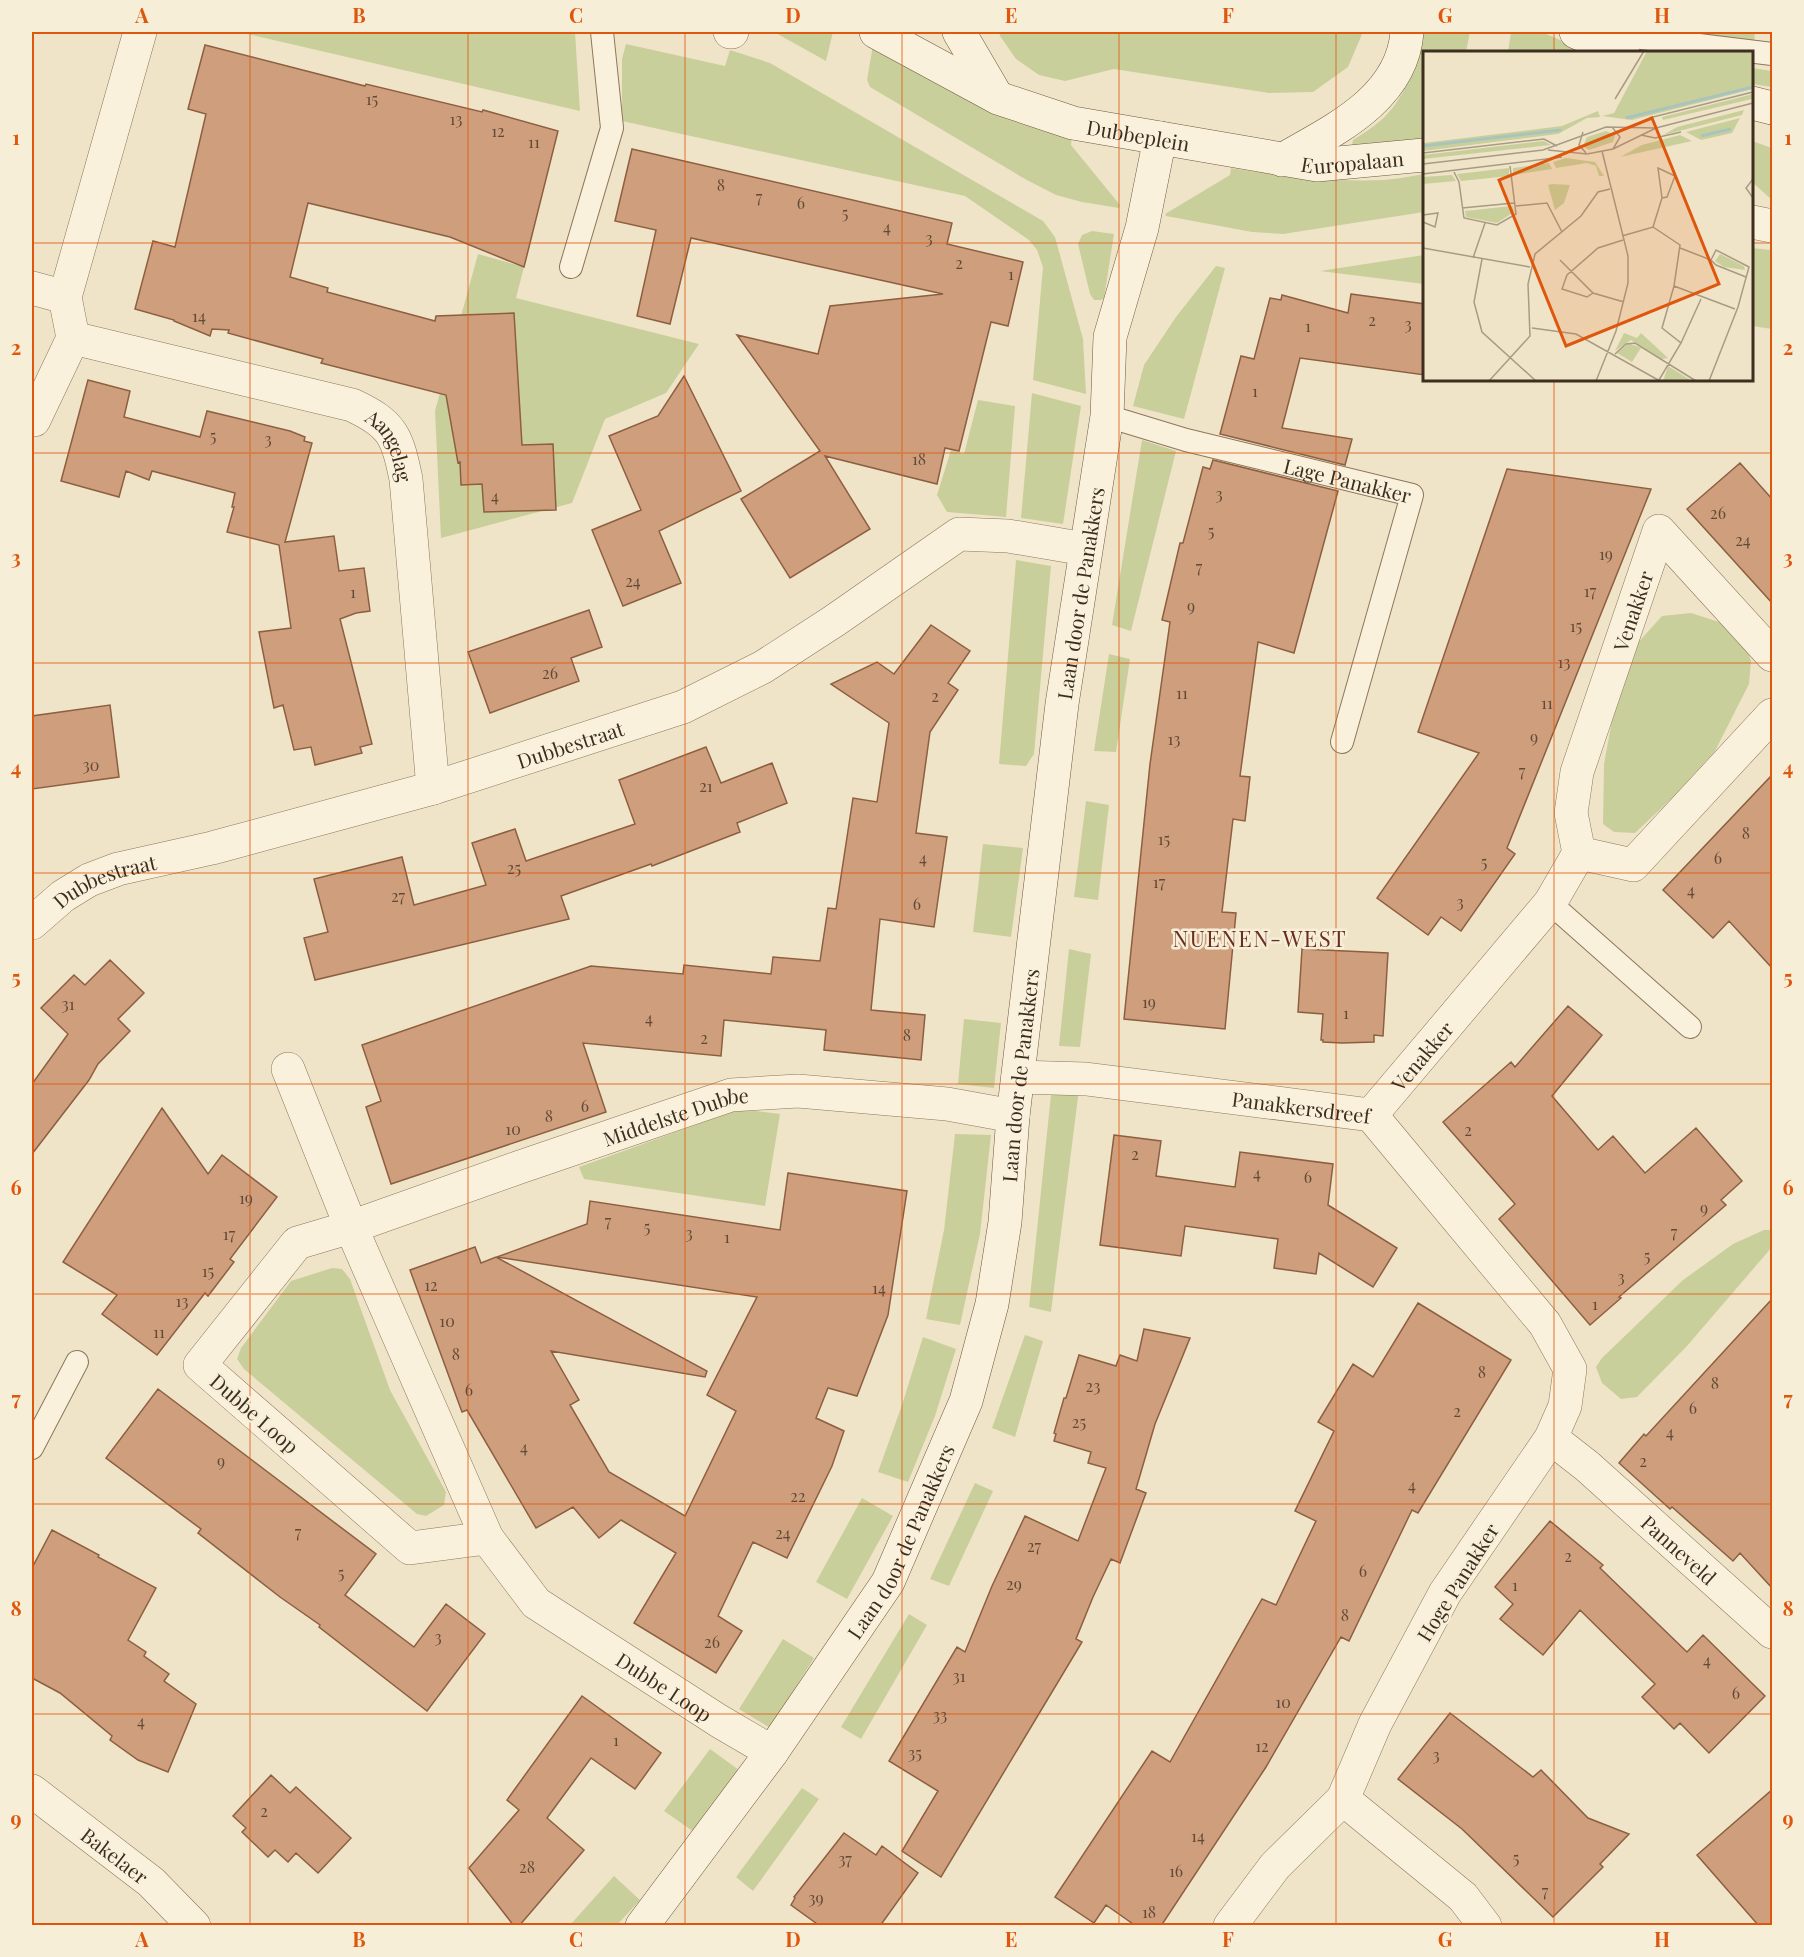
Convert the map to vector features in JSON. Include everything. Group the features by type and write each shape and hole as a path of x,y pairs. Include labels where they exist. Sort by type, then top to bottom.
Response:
{"street":[{"path":"32,420 73,338 65,297 140,32"},
{"path":"876,32 998,98"},
{"path":"958,32 998,98"},
{"path":"1282,160 1325,136 1362,111 1388,87 1399,67 1406,46 1407,32"},
{"path":"1576,32 1621,51"},
{"name":"Dubbeplein","path":"998,98 1073,123 1282,160"},
{"path":"1753,103 1773,108"},
{"path":"1753,116 1773,116"},
{"name":"Laan door de Panakkers","path":"642,1926 772,1752 888,1582 966,1401 992,1304 1005,1222 1013,1116 1062,704 1107,416 1110,337 1142,228 1160,138"},
{"name":"Europalaan","path":"1282,160 1317,165 1423,155"},
{"path":"1753,222 1773,226"},
{"path":"32,288 65,297"},
{"name":"Aangelag","path":"73,338 352,405 376,416 392,433 401,455 406,478 433,788"},
{"name":"Venakker","path":"1371,1115 1550,903 1579,853 1571,813 1577,772 1659,531 1773,655"},
{"name":"Dubbestraat","path":"32,923 63,896 89,880 118,868 212,848 433,788 683,707 763,667 834,621 959,534 1008,536 1085,549"},
{"path":"1579,853 1633,865 1773,715"},
{"name":"Dubbe Loop","path":"288,1069 351,1227 487,1538 536,1603 772,1752"},
{"name":"Panakkersdreef","path":"1018,1077 1086,1079 1371,1115 1545,1324 1570,1369"},
{"name":"Middelste Dubbe","path":"351,1227 731,1095 798,1091 947,1104 1013,1116"},
{"name":"Dubbe Loop","path":"351,1227 297,1243 200,1365 410,1548 487,1538"},
{"name":"Hoge Panakker","path":"1230,1926 1275,1866 1343,1799 1376,1724 1445,1593 1551,1438 1565,1406 1570,1369"},
{"name":"Panneveld","path":"1551,1438 1587,1466 1773,1632"},
{"name":"Bakelaer","path":"32,1791 151,1882 194,1926"},
{"path":"1343,1799 1463,1897 1485,1926"}],"lane":[{"path":"571,267 612,128 602,32"},
{"path":"1586,32 1748,51"},
{"path":"1753,52 1773,54"},
{"name":"Lage Panakker","path":"1107,416 1186,440 1412,495 1342,742"},
{"path":"1550,903 1690,1027"},
{"path":"32,1448 77,1362"}],"green space":[{"path":"239,32 575,32 580,111"},
{"path":"774,32 833,32 826,61"},
{"path":"999,32 1363,32 1348,67 1313,92 1269,93 1114,69 1065,81 1039,75 1016,59"},
{"path":"1423,32 1470,32 1466,51 1423,51 1423,144 1352,146 1353,140 1380,121 1396,103 1415,67"},
{"path":"1511,32 1542,32 1585,51 1508,51"},
{"path":"1678,32 1755,32 1754,43"},
{"path":"626,44 725,66 730,50 770,63 1043,221 1055,237 1083,339 1086,394 1033,380 1043,267 1037,250 1029,240 965,196 622,121 622,59"},
{"path":"873,45 1017,120 1043,131 1072,137 1071,145 1120,205 1119,208 1056,195 870,87 867,80"},
{"path":"1753,68 1772,71 1772,87 1753,84"},
{"path":"1753,141 1772,148 1772,200 1753,183"},
{"path":"1231,168 1288,176 1345,180 1383,180 1423,174 1423,212 1283,234 1252,232 1166,216 1165,214 1230,175"},
{"path":"1092,231 1114,234 1104,298 1101,300 1094,300 1090,294 1078,244 1082,235"},
{"path":"1753,248 1772,250 1772,329 1753,326"},
{"path":"478,254 524,267 516,298 699,344 666,393 605,419 572,503 441,538 435,411"},
{"path":"1423,255 1423,284 1320,271"},
{"path":"1216,266 1225,268 1184,419 1133,406 1144,365 1176,317"},
{"path":"1032,393 1081,406 1063,524 1021,518"},
{"path":"978,400 1015,406 1006,517 947,512 937,495 951,450 964,454"},
{"path":"1142,440 1176,451 1131,631 1112,625"},
{"path":"1016,560 1051,566 1034,754 1026,766 999,764"},
{"path":"1691,613 1719,622 1743,638 1751,661 1749,684 1715,751 1671,799 1635,833 1614,832 1603,824 1604,764 1616,699 1635,646 1662,616"},
{"path":"1109,654 1130,659 1116,752 1094,751"},
{"path":"1086,801 1109,805 1098,900 1074,897"},
{"path":"983,844 1023,848 1011,937 973,932"},
{"path":"1069,949 1091,954 1080,1047 1059,1046"},
{"path":"964,1019 1001,1023 994,1088 958,1084"},
{"path":"1052,1085 1079,1089 1051,1312 1029,1307"},
{"path":"740,1109 780,1114 765,1206 584,1179 579,1167"},
{"path":"955,1134 991,1135 980,1234 960,1325 926,1319 944,1230"},
{"path":"1764,1230 1772,1230 1772,1247 1687,1346 1637,1397 1621,1399 1602,1383 1596,1367 1602,1358 1683,1280 1733,1244"},
{"path":"332,1268 342,1269 350,1279 390,1390 446,1492 444,1505 426,1516 417,1514 244,1369 237,1359 241,1348 291,1281"},
{"path":"1025,1335 1043,1341 1015,1437 992,1428"},
{"path":"923,1337 956,1349 935,1416 908,1482 878,1472"},
{"path":"975,1483 993,1491 949,1586 930,1579"},
{"path":"862,1498 893,1516 847,1599 816,1582"},
{"path":"909,1614 927,1625 861,1739 841,1727"},
{"path":"783,1639 814,1658 770,1728 739,1709"},
{"path":"710,1749 739,1770 694,1832 664,1811"},
{"path":"802,1788 819,1799 753,1891 736,1877"},
{"path":"614,1876 640,1900 617,1925 570,1925"}],"building":[{"path":"205,45 365,86 366,84 482,112 483,110 558,131 524,267 450,237 308,203 290,277 328,288 327,292 435,321 436,316 514,313 522,445 553,444 556,510 484,512 482,484 461,485 460,462 458,463 446,395 321,363 323,359 228,333 229,330 212,329 210,336 174,320 135,309 153,241 175,247 206,114 188,109"},
{"path":"632,149 952,223 947,244 1023,262 1008,326 991,322 959,451 945,448 937,484 825,456 870,529 790,578 741,499 820,451 737,335 818,354 830,306 943,294 691,238 670,324 637,316 656,230 615,221"},
{"path":"1351,294 1423,304 1423,375 1300,358 1282,428 1352,439 1345,465 1220,434 1241,356 1254,359 1270,298 1281,300 1282,295 1348,313"},
{"path":"684,376 741,491 659,531 681,583 623,606 592,530 641,510 609,436 658,416"},
{"path":"88,380 130,391 124,417 200,437 207,411 290,431 305,437 304,441 312,443 285,542 334,536 339,571 364,568 370,611 340,619 372,744 360,747 362,753 315,765 311,747 294,750 283,705 274,708 259,632 291,628 279,545 227,532 234,507 232,507 235,493 152,471 149,480 126,471 119,497 61,481"},
{"path":"1213,460 1338,491 1294,653 1258,642 1240,776 1250,777 1245,821 1233,819 1222,912 1236,913 1225,1029 1124,1019 1150,764 1170,622 1162,620 1180,543 1183,543 1203,467 1210,469"},
{"path":"1740,463 1773,500 1773,604 1687,509"},
{"path":"1507,469 1651,489 1507,848 1515,854 1461,931 1441,917 1428,935 1377,898 1479,753 1418,732"},
{"path":"589,610 602,647 571,658 579,681 490,713 468,652"},
{"path":"931,625 970,651 948,683 958,690 930,732 916,833 947,837 934,927 880,919 871,1010 925,1015 921,1060 824,1050 826,1030 724,1020 721,1056 583,1043 606,1112 391,1184 366,1107 381,1101 362,1045 591,966 683,974 684,965 771,974 773,957 820,961 828,908 836,909 853,798 877,802 889,723 831,684 877,662 894,674"},
{"path":"110,705 119,777 32,789 32,716"},
{"path":"706,747 721,783 772,763 787,803 737,823 740,832 652,866 651,864 561,896 569,919 315,980 304,938 328,932 314,879 402,857 414,905 486,885 472,843 515,829 526,861 635,824 619,780"},
{"path":"1773,774 1773,969 1729,921 1713,938 1663,890"},
{"path":"1302,949 1388,953 1383,1036 1374,1035 1374,1042 1342,1043 1321,1040 1323,1014 1298,1012"},
{"path":"110,960 144,993 118,1019 130,1031 98,1064 89,1080 32,1154 32,1084 68,1034 41,1008 74,975 85,985"},
{"path":"1568,1006 1602,1035 1552,1096 1598,1150 1613,1136 1645,1173 1696,1128 1742,1181 1721,1200 1726,1205 1619,1297 1621,1298 1590,1325 1499,1219 1515,1204 1443,1122 1511,1062 1515,1067"},
{"path":"162,1108 208,1174 222,1155 277,1197 230,1259 234,1262 208,1296 205,1293 157,1355 102,1314 117,1295 63,1262"},
{"path":"1114,1135 1161,1141 1156,1176 1235,1187 1240,1152 1333,1164 1328,1205 1397,1248 1373,1287 1319,1253 1316,1274 1274,1268 1278,1239 1185,1226 1181,1256 1100,1245"},
{"path":"788,1173 907,1191 888,1315 857,1396 828,1388 816,1418 844,1431 832,1466 787,1558 753,1542 718,1616 742,1631 716,1673 634,1623 676,1553 621,1520 599,1538 573,1507 536,1528 467,1410 462,1412 410,1270 475,1247 481,1263 496,1257 707,1371 705,1377 551,1351 579,1400 570,1405 609,1472 685,1516 736,1411 707,1395 757,1297 497,1257 587,1224 590,1201 780,1230"},
{"path":"1773,1298 1773,1589 1740,1553 1733,1561 1619,1463"},
{"path":"1418,1303 1511,1360 1418,1513 1412,1510 1349,1641 1341,1637 1266,1767 1161,1926 1136,1926 1106,1905 1094,1923 1055,1897 1152,1751 1170,1762 1262,1599 1276,1605 1316,1521 1295,1511 1334,1431 1318,1422 1353,1364 1373,1377"},
{"path":"1144,1329 1190,1338 1155,1424 1136,1489 1146,1493 1120,1563 1111,1559 1093,1597 1076,1639 1082,1642 941,1877 902,1851 938,1791 889,1761 957,1647 965,1652 992,1586 1025,1516 1078,1541 1106,1468 1088,1463 1091,1452 1054,1441 1056,1434 1054,1433 1064,1398 1066,1398 1079,1355 1116,1366 1120,1355 1137,1361"},
{"path":"158,1389 376,1554 345,1595 414,1647 446,1604 485,1634 427,1711 319,1627 320,1625 198,1533 201,1529 106,1458"},
{"path":"1550,1521 1603,1565 1600,1568 1687,1652 1703,1635 1765,1696 1709,1753 1680,1723 1674,1729 1642,1697 1655,1684 1580,1610 1543,1655 1500,1619 1513,1604 1495,1587"},
{"path":"52,1530 156,1588 128,1640 146,1652 144,1656 169,1674 164,1681 196,1704 168,1772 138,1760 110,1740 112,1736 60,1693 32,1678 32,1568"},
{"path":"582,1696 661,1753 635,1789 591,1758 547,1818 584,1850 519,1926 514,1926 469,1868 519,1810 507,1800"},
{"path":"1450,1713 1533,1777 1541,1770 1588,1818 1629,1834 1600,1864 1603,1867 1553,1917 1462,1829 1398,1779"},
{"path":"271,1775 290,1793 296,1787 351,1838 318,1873 296,1853 288,1862 275,1850 268,1857 242,1832 246,1828 233,1816"},
{"path":"1773,1789 1773,1926 1759,1926 1697,1855"},
{"path":"844,1833 876,1855 882,1846 918,1873 880,1926 820,1926 791,1905 794,1897"}],"district":[{"name":"NUENEN-WEST","path":"1260,938"}]}
